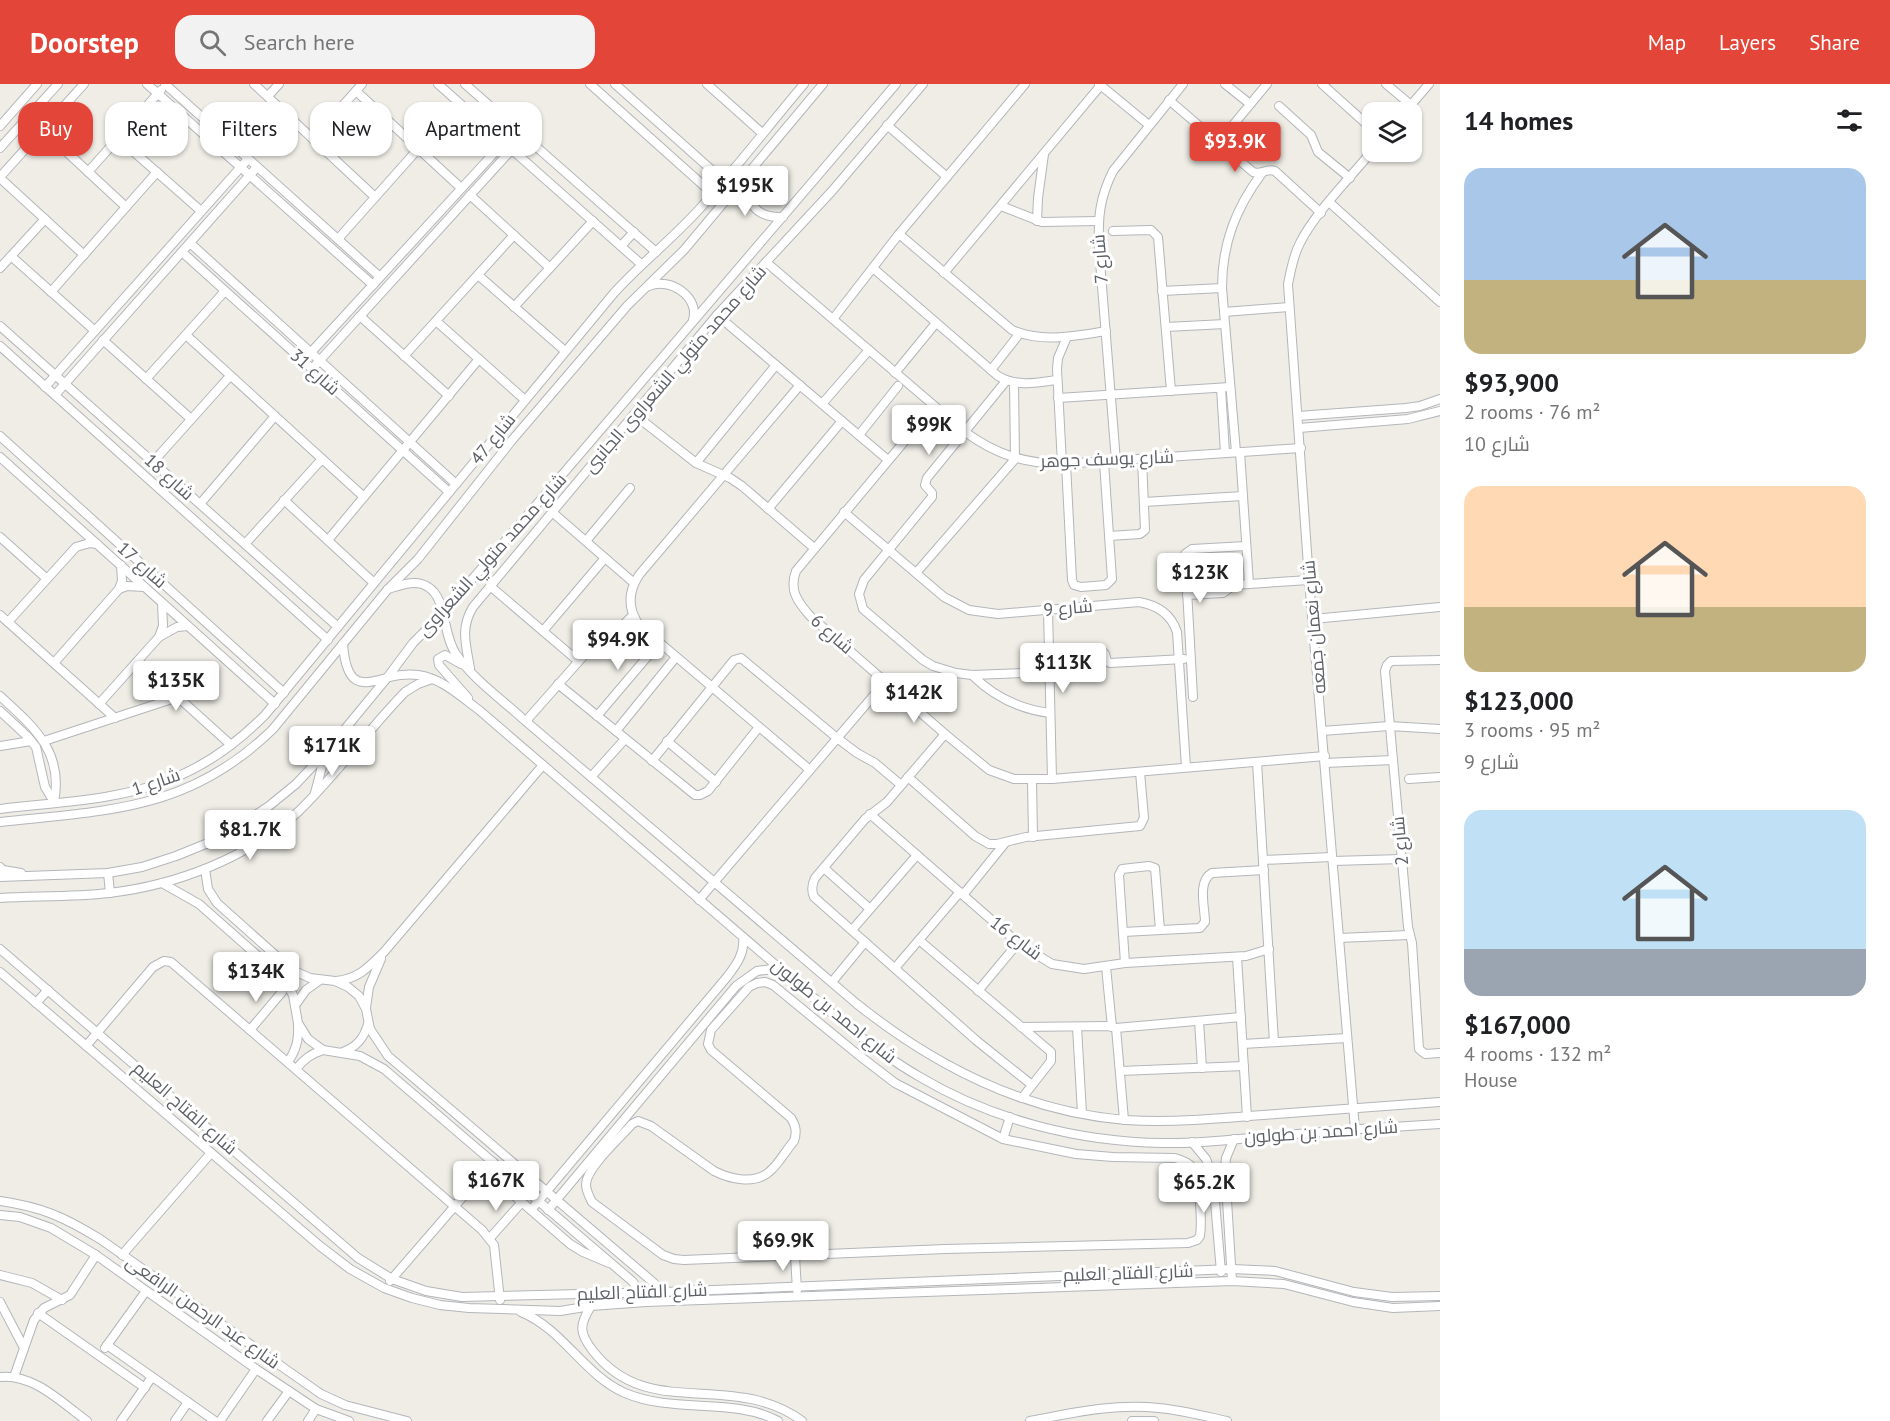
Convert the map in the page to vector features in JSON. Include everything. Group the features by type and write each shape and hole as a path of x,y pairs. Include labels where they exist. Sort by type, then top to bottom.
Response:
{"street":[{"path":"0,126 38,84"},
{"path":"0,148 58,84"},
{"path":"68,102 84,84"},
{"path":"147,84 373,285"},
{"path":"150,102 165,84 380,277"},
{"path":"254,84 310,136"},
{"path":"268,96 279,84"},
{"path":"346,102 362,84"},
{"path":"438,84 458,102"},
{"path":"465,84 485,102"},
{"path":"590,84 713,194"},
{"path":"615,84 724,181"},
{"name":"شارع 47","path":"284,693 614,293 641,264 672,238 713,194 804,84"},
{"path":"1,824 116,810 146,803 204,781 255,747 273,729 388,589 418,559 498,458 627,306 684,250 823,84"},
{"name":"شارع محمد متولي الشعراوى","path":"0,877 108,873 142,867 208,843 239,826 296,784 326,752 412,644 443,613 896,84"},
{"name":"شارع محمد متولي الشعراوى الجانبى","path":"470,670 464,643 465,624 473,607 717,315 832,190 922,84"},
{"path":"832,319 899,234 1025,84"},
{"name":"شارع 7","path":"1116,461 1098,221 1100,203 1113,171 1181,84"},
{"path":"1226,84 1250,104"},
{"path":"1219,142 1267,84"},
{"path":"1322,84 1362,120"},
{"path":"1386,84 1407,102"},
{"path":"1414,102 1429,84"},
{"path":"944,273 1100,85 1149,124"},
{"path":"713,86 762,133"},
{"path":"356,91 404,136"},
{"path":"1169,100 1253,172 1262,173"},
{"path":"1279,106 1311,135 1318,152 1350,178"},
{"path":"887,125 947,177"},
{"path":"542,152 656,252"},
{"path":"1037,221 1045,152"},
{"path":"88,172 105,153"},
{"path":"20,156 0,178 84,255"},
{"path":"71,156 126,207"},
{"path":"139,156 201,211"},
{"path":"331,156 375,197"},
{"path":"338,238 412,156"},
{"path":"426,156 461,188"},
{"path":"303,361 491,156"},
{"path":"312,369 506,156"},
{"path":"520,156 641,264"},
{"path":"45,387 248,159"},
{"name":"شارع نعمان جمعه","path":"1355,1129 1288,284 1292,262 1300,243 1329,202 1363,162"},
{"path":"695,179 706,166"},
{"path":"55,395 257,167"},
{"path":"1249,584 1243,496 1230,387 1222,288 1225,248 1233,222 1245,198 1262,173 1268,170 1275,171 1321,213"},
{"path":"51,292 157,172"},
{"path":"745,178 748,200 754,208 763,214 783,217"},
{"path":"470,195 550,268"},
{"path":"1329,202 1440,302"},
{"path":"1000,206 1037,221 1098,221"},
{"path":"0,268 45,219"},
{"path":"514,307 593,221"},
{"path":"1113,231 1151,230 1156,234 1171,391"},
{"path":"621,246 634,232"},
{"path":"899,234 1006,326 1020,333 1034,337 1067,337 1106,331"},
{"path":"404,356 514,235"},
{"name":"شارع 31","path":"190,243 456,484"},
{"name":"شارع 31","path":"182,252 449,492"},
{"path":"11,256 95,331"},
{"name":"شارع يوسف جوهر","path":"766,262 965,432 993,450 1016,459 1064,464 1301,448"},
{"path":"873,268 990,370 1010,382 1056,380"},
{"path":"477,275 566,351"},
{"path":"646,287 657,282 679,290 695,308 692,324"},
{"path":"1162,291 1222,288"},
{"path":"146,379 225,291"},
{"path":"1224,312 1289,307"},
{"path":"717,315 888,460"},
{"path":"360,316 449,396"},
{"path":"436,321 525,400"},
{"path":"895,372 936,323"},
{"path":"1166,327 1225,324"},
{"name":"شارع 18","path":"0,326 338,627"},
{"path":"990,370 1020,333"},
{"path":"186,335 364,497"},
{"path":"1067,337 1058,358 1056,380 1072,580 1074,585 1081,587 1111,583 1104,462"},
{"path":"103,340 192,419"},
{"name":"شارع 18","path":"0,346 328,640"},
{"path":"822,404 869,350"},
{"path":"328,540 480,359"},
{"path":"696,463 776,365"},
{"path":"153,462 230,376"},
{"path":"1010,382 927,478 925,485 932,493 932,497 861,587 859,594 863,609 923,660 945,670 972,675 1049,672"},
{"path":"916,573 1016,459 1010,382"},
{"path":"800,386 634,583 630,600 633,615 640,626 810,770"},
{"path":"859,435 898,386"},
{"path":"1058,398 1230,387"},
{"path":"1221,388 1225,453"},
{"path":"1298,416 1406,408 1440,399"},
{"name":"شارع 6","path":"934,406 796,571 793,588 795,597 810,616 945,734 997,774 1014,779 1052,779 1257,762 1392,760"},
{"path":"1299,428 1408,419 1440,411"},
{"path":"634,415 696,463 742,486 814,548"},
{"path":"200,504 275,416"},
{"path":"768,508 842,421"},
{"name":"شارع 17","path":"0,436 284,693"},
{"path":"0,456 9,444"},
{"path":"486,448 498,458"},
{"name":"شارع 17","path":"0,456 275,704"},
{"path":"244,544 322,459"},
{"path":"1109,536 1144,532 1146,526 1142,459"},
{"path":"562,475 574,486"},
{"path":"586,541 630,488"},
{"path":"1144,502 1243,496"},
{"path":"284,500 374,583"},
{"path":"552,512 634,583"},
{"name":"شارع 9","path":"844,512 944,597 969,610 998,614 1139,602 1163,611 1175,626 1186,767"},
{"path":"76,547 77,526"},
{"path":"0,539 47,579"},
{"path":"8,622 76,547 82,544 97,544"},
{"path":"1193,698 1184,556 1188,550 1246,546"},
{"path":"543,631 605,558"},
{"path":"54,663 119,589 122,581 121,566"},
{"path":"1187,595 1223,593 1232,585 1310,580"},
{"name":"شارع احمد بن طولون","path":"388,589 407,584 422,584 435,592 439,598 451,644 456,654 525,721 890,1030 959,1072 1022,1098 1082,1113 1124,1120 1186,1122 1440,1102"},
{"path":"490,586 578,661"},
{"path":"119,589 145,587"},
{"path":"159,637 163,626 162,603"},
{"path":"1313,619 1440,607"},
{"path":"1048,610 1052,779"},
{"path":"0,615 115,718"},
{"path":"525,721 594,644 609,639 633,615"},
{"path":"99,704 159,637 177,627 188,626"},
{"path":"597,716 659,643"},
{"name":"شارع احمد بن طولون","path":"343,644 350,675 358,681 369,684 406,674 420,675 446,685 479,710 842,1022 887,1057 957,1097 1010,1117 1071,1133 1162,1143 1440,1124"},
{"path":"1049,655 1102,651 1110,663 1191,658"},
{"path":"470,670 447,656 442,655 438,660 439,665 479,710"},
{"path":"616,731 676,657"},
{"path":"652,761 738,658 743,659 856,753 875,763 901,785"},
{"name":"شارع 2","path":"1440,660 1391,661 1385,670 1409,935 1412,943 1419,1049 1425,1054 1440,1053"},
{"path":"138,661 231,745"},
{"path":"972,675 982,685 1007,702 1050,713"},
{"path":"0,898 110,893 162,883 205,869 238,854 270,834 297,812 405,692 433,679"},
{"path":"699,900 886,681"},
{"path":"558,684 695,795 704,794 716,782 759,727"},
{"name":"شارع 1","path":"0,809 116,795 144,789 171,779 197,767 245,735 284,693"},
{"path":"0,696 27,721 44,741 50,754 57,786 54,802"},
{"path":"44,741 178,697"},
{"path":"0,711 31,741 40,758 45,787 54,802"},
{"path":"1322,731 1389,726 1440,729"},
{"path":"945,734 883,806 870,814 813,881 812,889 814,897 977,1041 1032,1085"},
{"path":"591,777 625,739"},
{"path":"0,746 31,741"},
{"path":"667,741 716,782"},
{"path":"315,794 326,752"},
{"path":"1257,762 1274,1042"},
{"path":"205,869 208,889 217,903 284,964 301,974 320,980 334,981 356,977 384,952 543,765"},
{"path":"908,777 981,841 997,844 1033,837 1140,826 1144,818 1140,772"},
{"path":"1409,779 1440,777"},
{"path":"1032,780 1033,837"},
{"name":"شارع 16","path":"870,814 1018,943 1043,960 1063,967 1084,969 1125,963 1238,957 1254,955 1269,949"},
{"path":"895,968 1005,843"},
{"path":"852,930 917,855"},
{"path":"1263,860 1402,859"},
{"path":"1125,963 1119,872 1126,867 1153,866 1156,870 1160,930"},
{"path":"0,867 3,870 34,876"},
{"path":"824,868 870,909"},
{"path":"1123,932 1200,928 1204,925 1203,883 1209,874 1263,870"},
{"path":"108,873 110,893"},
{"path":"162,883 199,903 277,973 289,987 296,1004 299,1037 296,1051 288,1062"},
{"path":"1339,938 1409,935"},
{"path":"531,1210 727,977 741,956 744,945 743,937"},
{"path":"919,940 1050,1050 1051,1061 1022,1098"},
{"path":"832,982 865,942"},
{"path":"978,991 1018,943"},
{"name":"شارع الفتاح العليم","path":"0,949 358,1258 392,1279 426,1291 462,1297 498,1297 1253,1269 1285,1273 1354,1292 1392,1297 1440,1296"},
{"path":"384,952 369,987 366,1009 368,1024 377,1042 388,1056 663,1292 666,1301"},
{"path":"1238,957 1247,1117"},
{"path":"86,1046 153,968 164,961 171,962 490,1238 496,1255 498,1297 509,1309 533,1317 542,1323 605,1381 631,1395 660,1404 746,1410 778,1421"},
{"path":"1106,967 1124,1120"},
{"path":"548,1210 736,986 757,971 780,968"},
{"name":"شارع الفتاح العليم","path":"0,972 320,1246 350,1269 384,1288 440,1305 560,1311 591,1306 666,1301 1232,1281 1284,1284 1353,1302 1393,1308 1440,1306"},
{"path":"296,1004 306,990 320,980"},
{"path":"334,981 348,987 359,996 366,1009"},
{"path":"765,982 773,985 895,1083 1003,1139 1076,1154 1175,1158 1182,1160 1193,1169 1196,1175 1200,1236 1197,1240 1188,1243 945,1249 795,1256 684,1260 668,1258 592,1202 587,1192 586,1182 590,1171 632,1124 638,1121 651,1126 714,1171 735,1179 758,1177 769,1172 788,1149 796,1135 795,1125 791,1118 711,1050 708,1044 711,1030 749,987 757,983 765,982"},
{"path":"36,1003 48,990"},
{"path":"250,1030 282,993"},
{"path":"1021,1027 1114,1027 1241,1017"},
{"path":"1199,1021 1202,1068"},
{"path":"298,1023 308,1039 323,1050"},
{"path":"342,1053 359,1042 368,1024"},
{"path":"1077,1027 1082,1113"},
{"path":"1243,1044 1347,1038"},
{"path":"296,1069 312,1053 323,1050 369,1060 384,1069 632,1281 642,1292 646,1302"},
{"path":"1120,1071 1244,1066"},
{"path":"1003,1139 1010,1117"},
{"path":"1232,1281 1225,1168 1233,1139"},
{"path":"1192,1142 1200,1150 1211,1169 1221,1281"},
{"path":"122,1255 212,1153"},
{"path":"384,1288 493,1162"},
{"path":"1211,1169 1218,1166 1225,1168"},
{"path":"486,1171 583,1252 612,1264"},
{"name":"شارع عبد الرحمن الرافعى","path":"0,1201 30,1206 67,1219 321,1394 345,1405 407,1421"},
{"path":"490,1238 522,1202"},
{"name":"شارع عبد الرحمن الرافعى","path":"0,1215 20,1217 51,1228 96,1255 316,1409 349,1421"},
{"path":"1219,1244 1224,1245 1230,1238"},
{"path":"14,1377 38,1313 70,1295 96,1255"},
{"path":"795,1256 797,1296"},
{"path":"0,1275 32,1283 62,1300"},
{"path":"100,1356 146,1291"},
{"path":"1427,1298 1427,1308"},
{"path":"0,1302 24,1348"},
{"path":"591,1306 584,1317 582,1331 585,1340 603,1363 631,1382 663,1392 755,1400 776,1407 802,1421"},
{"path":"38,1313 145,1388"},
{"path":"107,1345 215,1421"},
{"path":"220,1421 256,1369"},
{"path":"267,1421 285,1388 289,1373"},
{"path":"0,1377 28,1380 87,1421"},
{"path":"121,1421 152,1377"},
{"path":"175,1421 188,1402"},
{"path":"1030,1421 1096,1409 1142,1407 1161,1408 1227,1421"},
{"path":"308,1421 316,1409"},
{"path":"1132,1421 1154,1421"}]}
